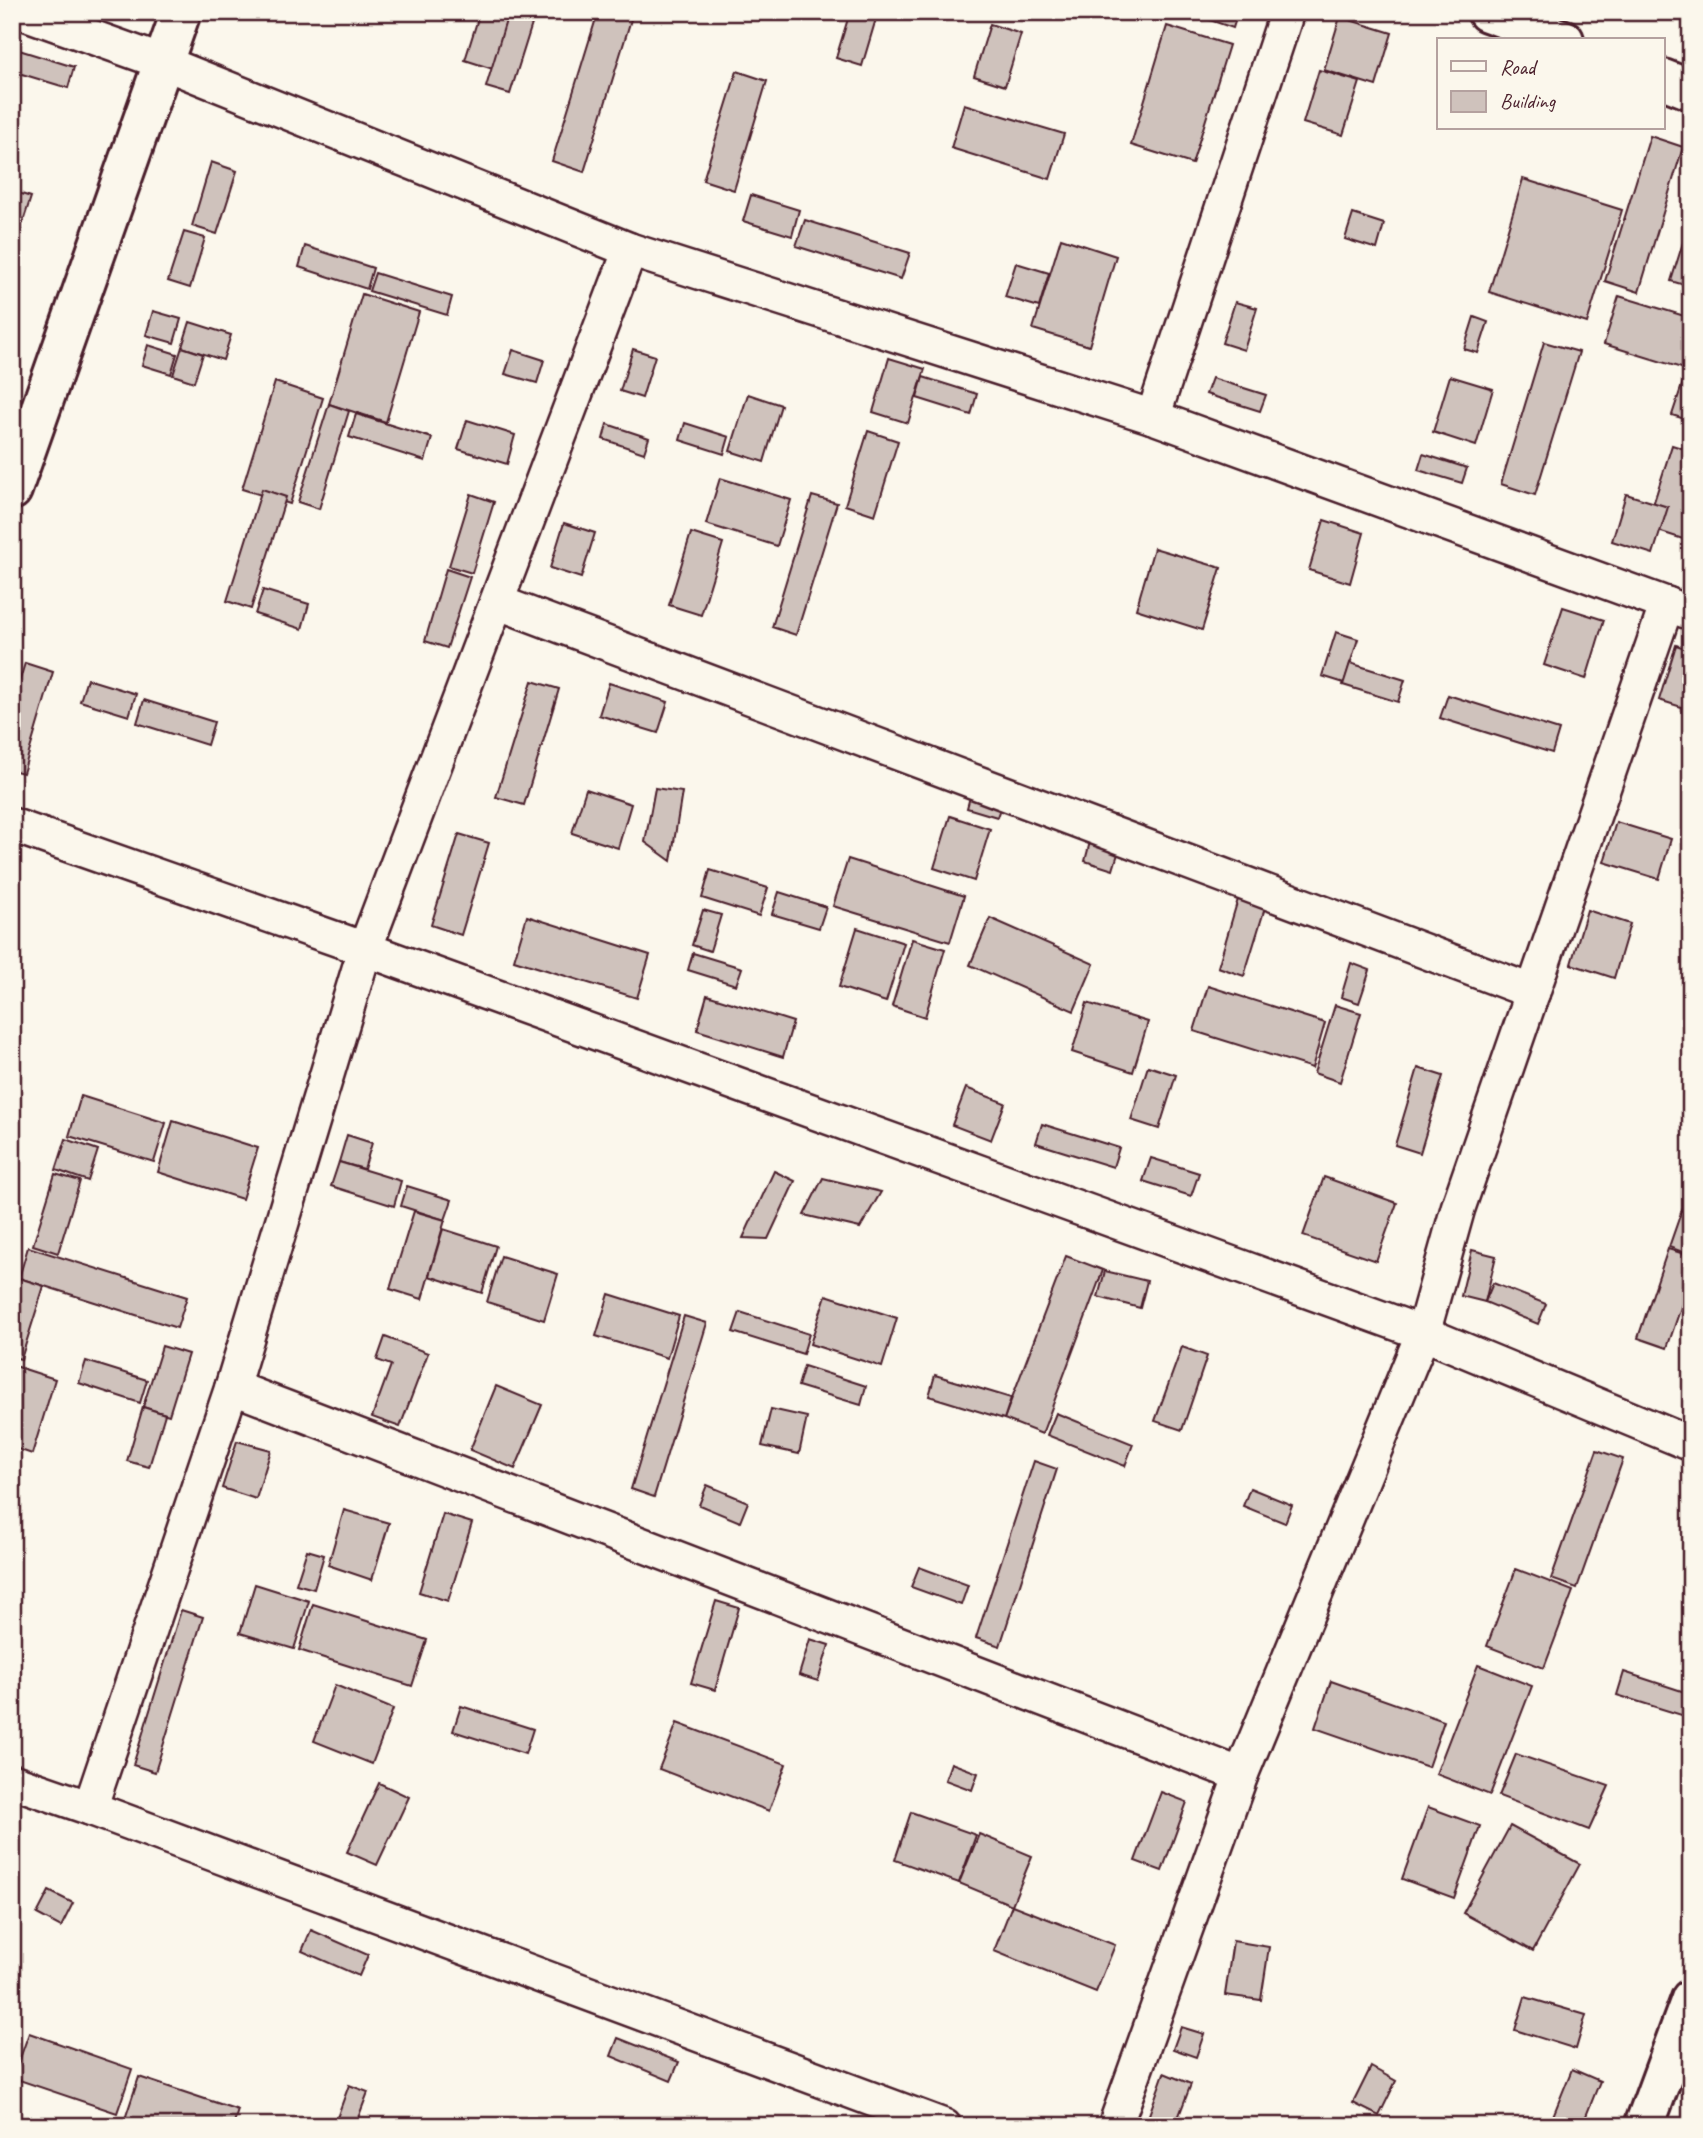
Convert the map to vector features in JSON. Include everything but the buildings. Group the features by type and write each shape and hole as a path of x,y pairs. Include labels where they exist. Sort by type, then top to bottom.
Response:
{"street":[{"path":"22,12 162,62 630,250 1153,417 1679,608 1533,992 1458,1208 1423,1333 1241,1775 1115,2126"},
{"path":"12,490 181,12"},
{"path":"1153,417 1287,12"},
{"path":"1487,12 1558,38"},
{"path":"1664,79 1691,90"},
{"path":"90,1808 232,1387 365,949 630,250"},
{"path":"498,602 1533,992"},
{"path":"12,825 365,949 1423,1333 1691,1444"},
{"path":"232,1387 1241,1775"},
{"path":"12,1781 944,2126"},
{"path":"1644,2126 1691,1999"}]}
